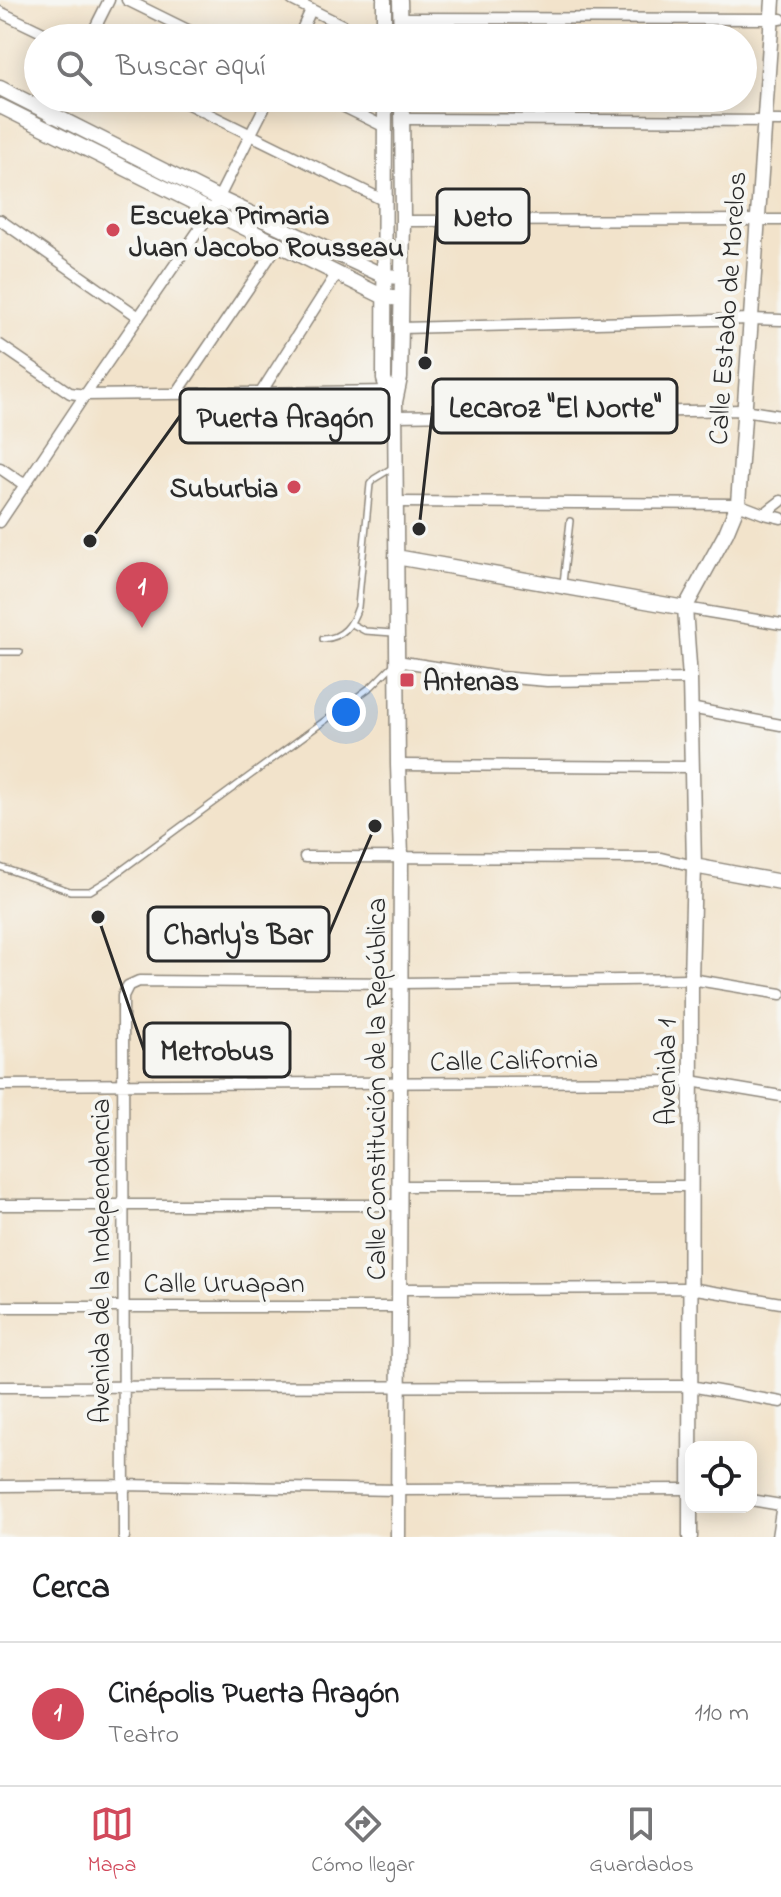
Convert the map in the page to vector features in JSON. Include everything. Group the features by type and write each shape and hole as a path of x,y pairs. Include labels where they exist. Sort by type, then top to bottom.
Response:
{"street":[{"path":"97,24 109,0"},
{"path":"127,0 176,24"},
{"path":"292,0 340,24"},
{"path":"384,0 384,24"},
{"path":"400,0 400,24"},
{"name":"Calle Estado de Morelos","path":"685,608 726,533 738,504 765,121 776,19 773,0"},
{"path":"304,24 311,10"},
{"path":"0,12 25,24"},
{"path":"400,18 776,19"},
{"path":"0,88 24,104"},
{"path":"0,106 50,122"},
{"path":"35,112 215,205 384,276 402,277"},
{"path":"50,122 55,112"},
{"path":"205,112 385,201"},
{"path":"0,522 215,205 262,112"},
{"path":"354,112 385,127"},
{"name":"Calle Constitución de la República","path":"385,112 384,379 394,400"},
{"name":"Calle Constitución de la República","path":"398,1537 402,983 394,400 401,328 402,112"},
{"path":"402,119 781,121"},
{"path":"215,205 279,243 384,297 401,299"},
{"path":"0,220 139,317"},
{"path":"403,221 781,220"},
{"path":"177,393 279,243"},
{"path":"260,394 337,273"},
{"path":"401,328 781,320"},
{"path":"0,345 70,393 85,395 260,394 744,410 781,416"},
{"path":"0,468 25,485"},
{"path":"764,514 781,501"},
{"path":"396,502 738,504 781,518"},
{"path":"396,557 781,624"},
{"name":"Avenida 1","path":"685,608 690,679 694,866 690,1441"},
{"path":"397,661 547,681 690,679"},
{"path":"690,708 781,725"},
{"path":"398,765 693,767"},
{"path":"305,857 661,858 781,882"},
{"path":"402,983 691,979 781,994"},
{"name":"Avenida de la Independencia","path":"124,1537 123,996 128,986 139,981 402,983"},
{"name":"Calle California","path":"0,1085 691,1081 781,1096"},
{"path":"401,1186 691,1186"},
{"path":"0,1205 400,1205"},
{"path":"400,1289 690,1288 781,1303"},
{"name":"Calle Uruapan","path":"0,1307 400,1307"},
{"path":"0,1387 690,1386 781,1402"},
{"path":"0,1486 685,1489"},
{"path":"757,1502 781,1508 777,1537"},
{"name":"Avenida 1","path":"690,1513 690,1537"}],"lane":[{"path":"323,639 335,638 352,624 358,607 370,484 396,466"},
{"path":"563,586 570,521"},
{"path":"352,624 365,631 396,633"},
{"path":"0,652 20,652"},
{"path":"0,867 70,891 90,891 372,686 397,661"}],"place":[{"name":"Escueka Primaria Juan Jacobo Rousseau","path":"113,230"},
{"name":"Neto","path":"425,363"},
{"name":"Suburbia","path":"294,487"},
{"name":"Lecaroz \"El Norte\"","path":"419,529"},
{"name":"Puerta Aragón","path":"90,541"},
{"name":"Cinépolis Puerta Aragón","path":"142,628"},
{"name":"Antenas","path":"407,680"},
{"name":"Charly's Bar","path":"375,826"},
{"name":"Metrobus","path":"98,917"}]}
